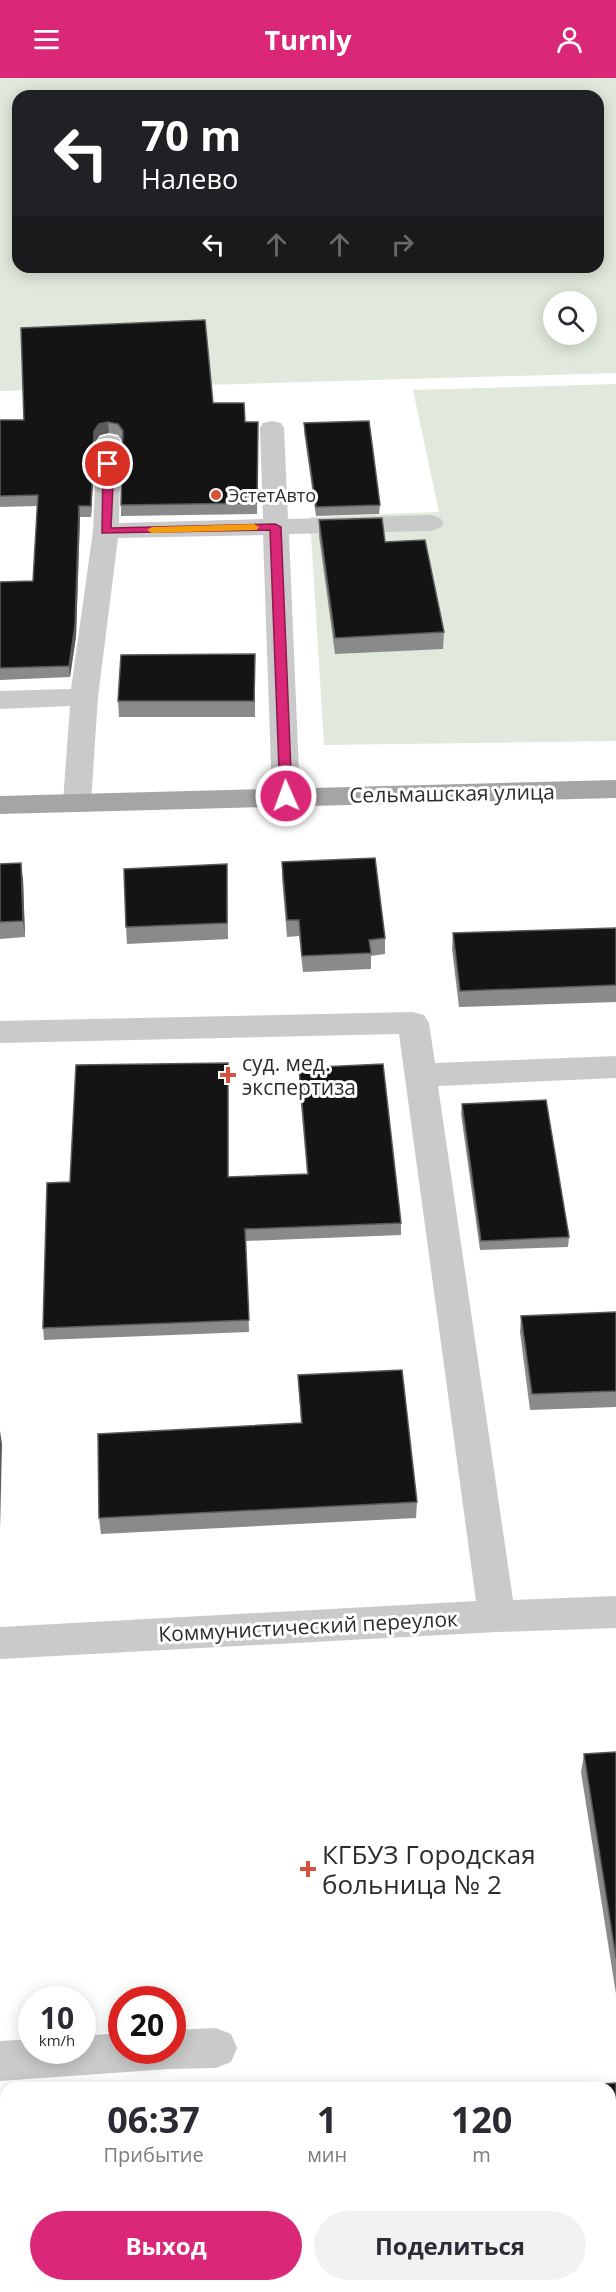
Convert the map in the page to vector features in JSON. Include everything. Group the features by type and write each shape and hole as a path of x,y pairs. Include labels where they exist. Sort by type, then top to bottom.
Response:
{"main road":[{"name":"Сельмашская улица","path":"0,805 616,789"}],"street":[{"path":"272,428 286,796"},
{"path":"77,802 84,697 106,531 109,442"},
{"path":"106,531 431,523"},
{"path":"0,700 84,697"},
{"path":"0,1032 413,1023 497,1616"},
{"path":"421,1075 616,1067"},
{"name":"Коммунистический переулок","path":"0,1643 497,1616 616,1612"},
{"path":"186,2049 216,2048"},
{"path":"0,2061 108,2054"}],"shaded area":[{"path":"0,78 616,78 616,373 0,391"},
{"path":"616,384 616,741 324,745 310,517 439,512 413,390"}],"building":[{"path":"205,320 213,403 244,403 245,422 258,422 257,503 121,505 123,431 118,424 108,422 99,424 94,431 91,506 79,506 75,625 69,666 0,668 0,582 33,581 38,495 0,496 0,420 24,420 21,328"},
{"path":"369,421 380,505 316,507 304,423"},
{"path":"382,518 385,542 425,540 444,632 335,638 319,520"},
{"path":"255,654 254,701 118,701 121,655"},
{"path":"375,858 385,938 369,940 371,953 302,956 299,920 287,920 282,862"},
{"path":"21,863 23,921 0,922 0,864"},
{"path":"227,864 227,923 126,927 124,869"},
{"path":"616,928 616,985 460,991 453,933"},
{"path":"228,1063 228,1177 308,1174 299,1068 383,1064 401,1223 245,1229 249,1320 43,1328 47,1183 70,1182 76,1065"},
{"path":"546,1100 569,1237 481,1241 462,1104"},
{"path":"616,1312 616,1391 532,1394 521,1316"},
{"path":"402,1370 417,1502 99,1518 98,1434 302,1423 298,1375"},
{"path":"616,1752 616,1958 584,1754"}],"slow traffic":[{"path":"152,530 254,527"}],"place":[{"name":"ЭстетАвто","path":"216,495"},
{"name":"суд. мед. экспертиза","path":"228,1075"},
{"name":"КГБУЗ Городская больница № 2","path":"308,1869"}],"route":[{"path":"108,464 106,531 275,527 286,796"}]}
